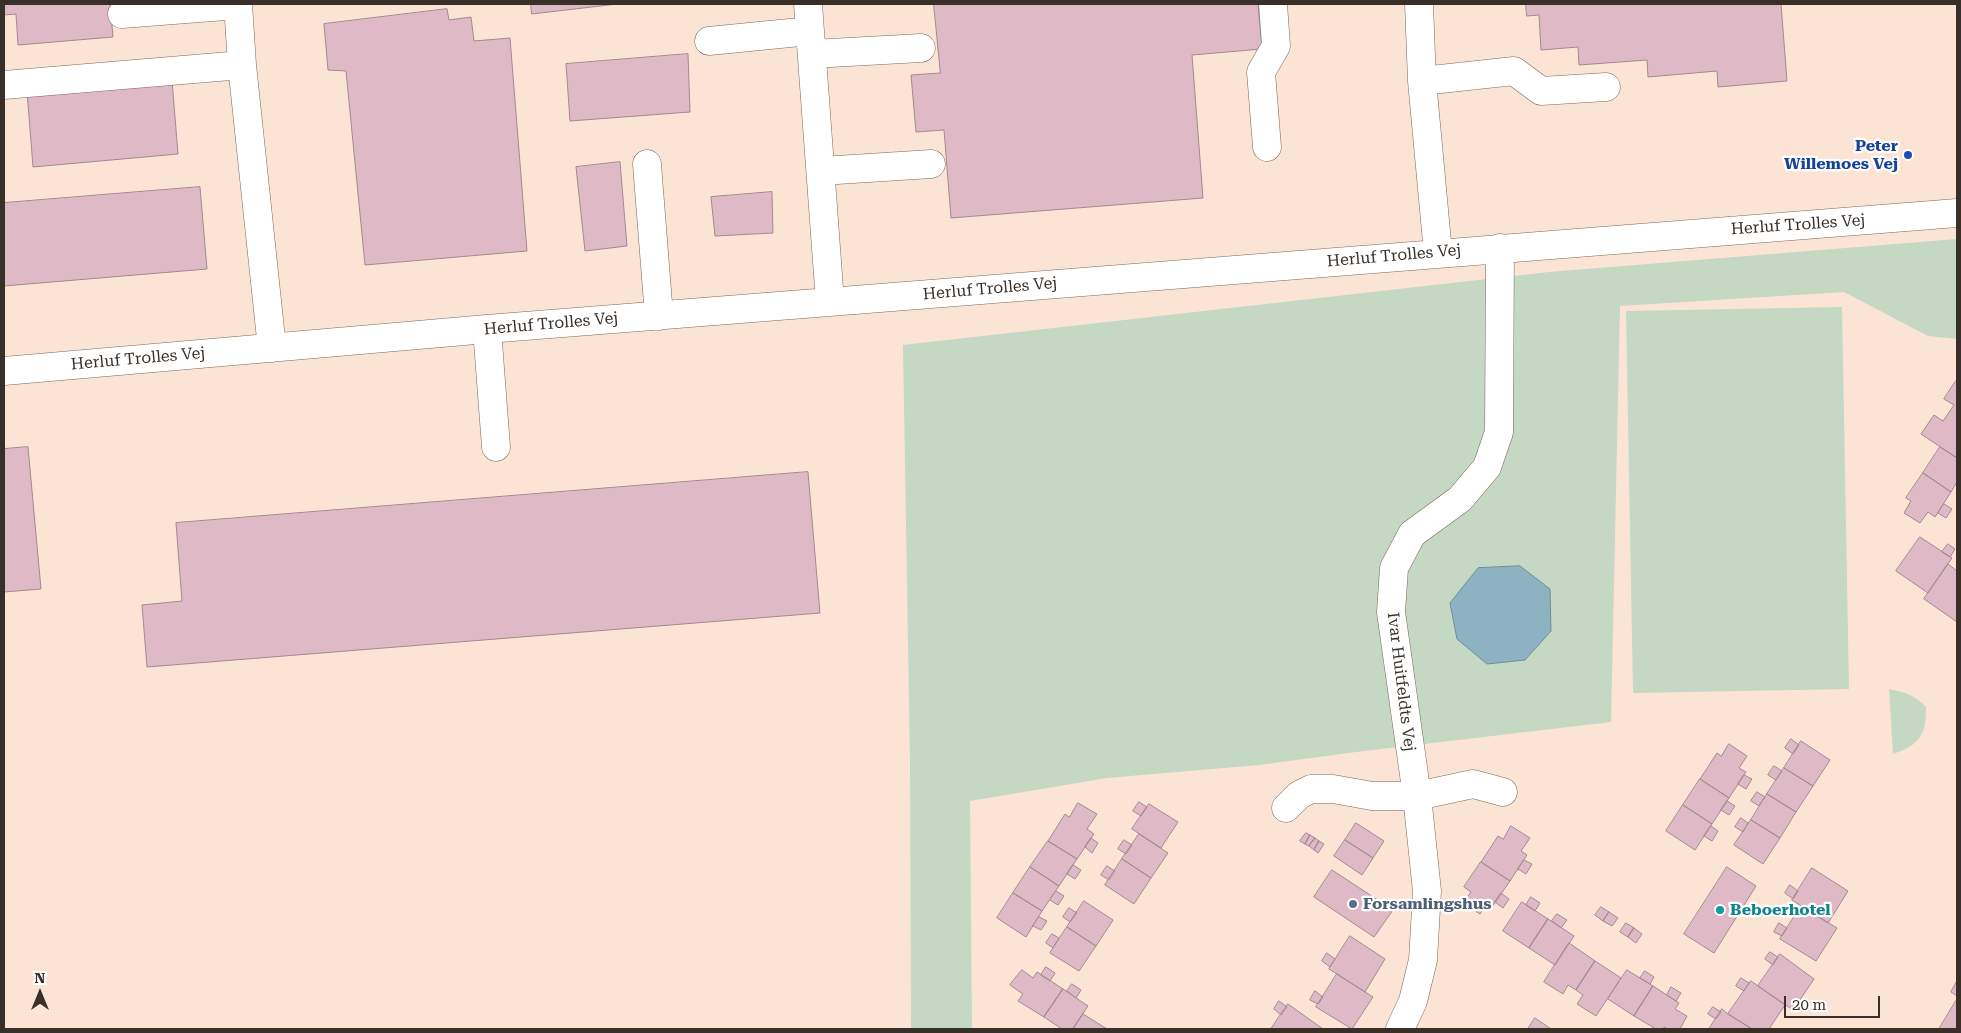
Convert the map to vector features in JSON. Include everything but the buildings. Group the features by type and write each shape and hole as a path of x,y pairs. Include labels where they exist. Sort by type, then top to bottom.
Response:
{"street":[{"path":"122,14 238,4 242,65 272,348"},
{"path":"808,4 830,302"},
{"path":"1268,147 1261,72 1276,46 1273,4"},
{"path":"1419,4 1422,81 1438,253"},
{"path":"709,41 811,42 921,48"},
{"path":"4,85 242,65"},
{"path":"1422,81 1514,71 1541,92 1606,87"},
{"path":"647,164 659,316"},
{"path":"821,171 931,164"},
{"name":"Herluf Trolles Vej","path":"4,371 830,302 1957,213"},
{"name":"Ivar Huitfeldts Vej","path":"1400,1029 1413,1001 1423,960 1426,891 1417,796 1391,612 1394,568 1412,534 1460,499 1487,467 1499,432 1500,248"},
{"path":"487,330 496,447"},
{"path":"1286,808 1299,795 1311,789 1333,789 1372,796 1417,796 1473,784 1503,792"}],"green space":[{"path":"1957,239 1957,339 1928,336 1844,292 1620,306 1611,722 1259,765 1107,778 970,801 972,1029 911,1029 910,762 903,345 1549,272"},
{"path":"1842,307 1849,689 1633,693 1626,311"},
{"path":"1889,689 1909,695 1926,707 1925,725 1920,738 1910,747 1893,754"}],"water":[{"path":"1520,566 1550,589 1551,631 1525,660 1487,664 1457,639 1450,603 1478,568"}],"place":[{"name":"Peter Willemoes Vej","path":"1908,155"},
{"name":"Forsamlingshus","path":"1353,904"},
{"name":"Beboerhotel","path":"1720,910"}]}
